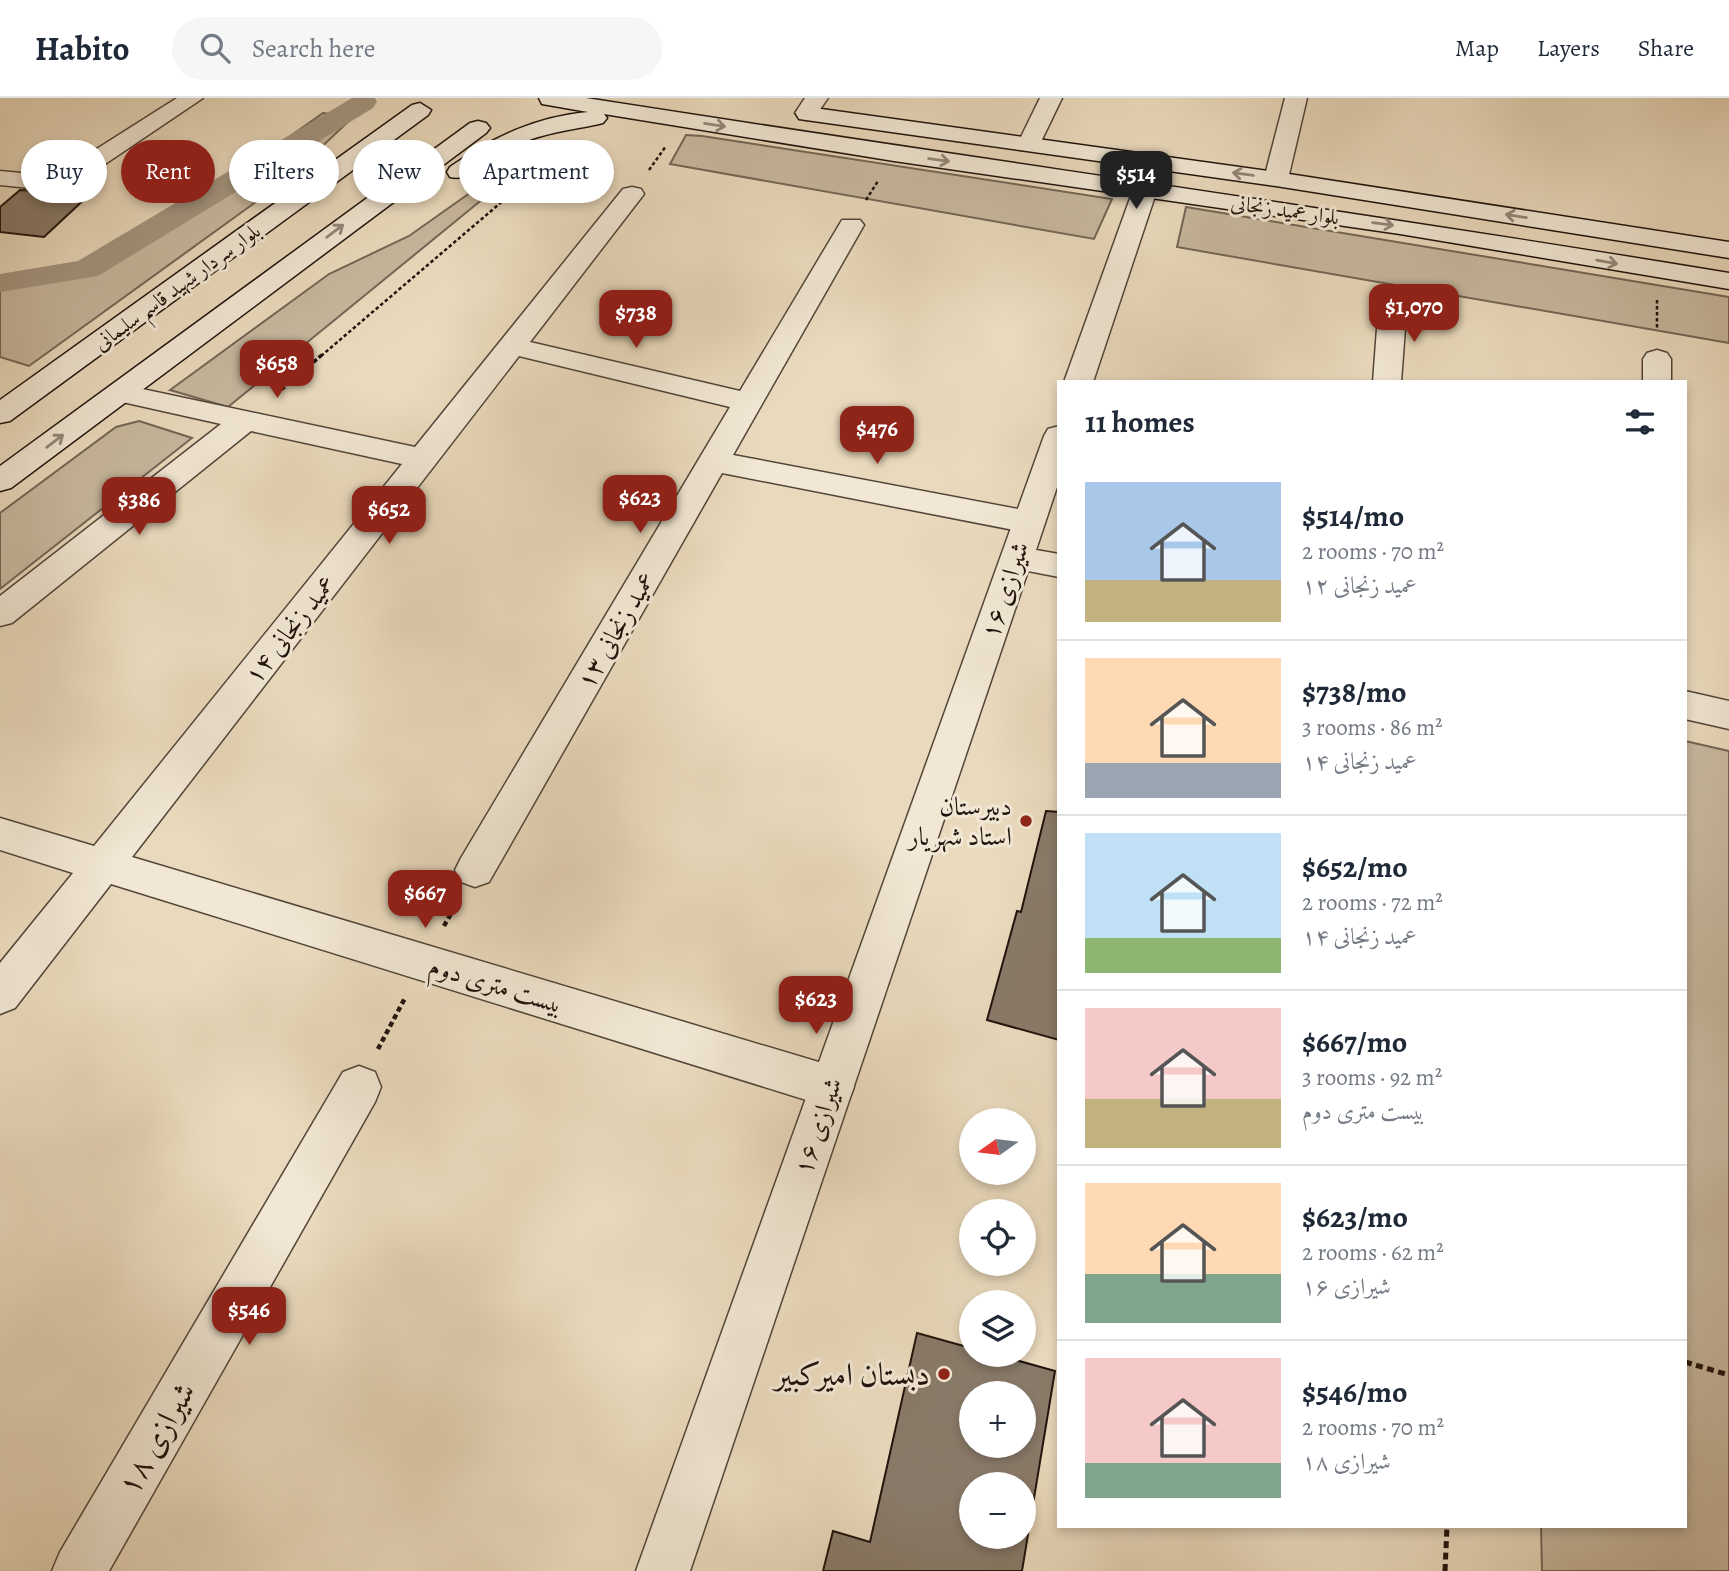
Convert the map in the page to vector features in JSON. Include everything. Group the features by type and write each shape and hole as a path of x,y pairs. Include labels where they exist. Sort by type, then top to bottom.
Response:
{"street":[{"path":"0,178 59,184 192,98"},
{"path":"1029,145 1051,98"},
{"path":"1276,179 1296,98"},
{"path":"422,104 430,121 451,128 478,128 511,119 551,99"},
{"name":"بلوار عمید زنجانی","path":"551,99 597,103 894,154 1400,226 1729,281"},
{"name":"بلوار سردار شهید قاسم سلیمانی","path":"379,140 422,104"},
{"name":"بلوار عمید زنجانی","path":"780,110 811,106 1029,145 1276,179 1729,250"},
{"path":"251,295 343,257 482,154 505,139 530,128 567,120 606,117 684,120"},
{"name":"بلوار سردار شهید قاسم سلیمانی","path":"445,151 478,128"},
{"name":"بلوار سردار شهید قاسم سلیمانی","path":"0,414 353,161"},
{"path":"1079,380 1145,190"},
{"name":"عمید زنجانی ۱۴","path":"0,995 632,194"},
{"name":"بلوار سردار شهید قاسم سلیمانی","path":"0,481 374,203"},
{"name":"عمید زنجانی ۱۳","path":"475,870 851,225"},
{"path":"1387,380 1393,302"},
{"path":"512,346 748,402"},
{"path":"119,393 424,459"},
{"path":"0,614 246,420"},
{"name":"شیرازی ۱۶","path":"663,1571 1057,442"},
{"path":"714,461 1023,540 1057,565"},
{"path":"1687,705 1729,715"},
{"name":"بیست متری دوم","path":"0,834 832,1087"},
{"name":"شیرازی ۱۸","path":"79,1571 359,1087"}],"path":[{"path":"632,194 684,120"},
{"path":"851,225 894,154"},
{"path":"246,420 500,203"},
{"path":"1657,270 1657,370"},
{"path":"359,1087 423,962 475,870"},
{"path":"1687,1363 1729,1376"},
{"path":"1446,1571 1447,1528"}],"shaded area":[{"path":"323,113 353,117 329,140 285,140"},
{"path":"686,135 1112,199 1094,239 670,164"},
{"path":"229,179 229,203 254,203 29,366 0,357 0,277 112,262 196,203 215,203 215,189"},
{"path":"459,201 459,203 478,203 228,407 170,390 329,274 409,236"},
{"path":"1186,207 1729,297 1729,343 1177,247"},
{"path":"139,421 192,438 0,589 0,513 116,427"},
{"path":"1687,741 1729,751 1729,1571 1542,1571 1541,1528 1687,1528"}],"building":[{"path":"20,190 21,203 80,203 44,237 0,232 0,207"},
{"path":"1046,811 1057,812 1057,1039 987,1020 1017,911 1021,912"},
{"path":"917,1333 959,1345 959,1367 1036,1366 1055,1371 1036,1486 1036,1472 959,1472 959,1549 1026,1549 1022,1571 823,1571 833,1531 870,1542"}],"waterway":[{"path":"0,283 87,269 364,102"}],"place":[{"name":"دبیرستان استاد شهریار","path":"1026,821"},
{"name":"دبستان امیرکبیر","path":"944,1374"}]}
